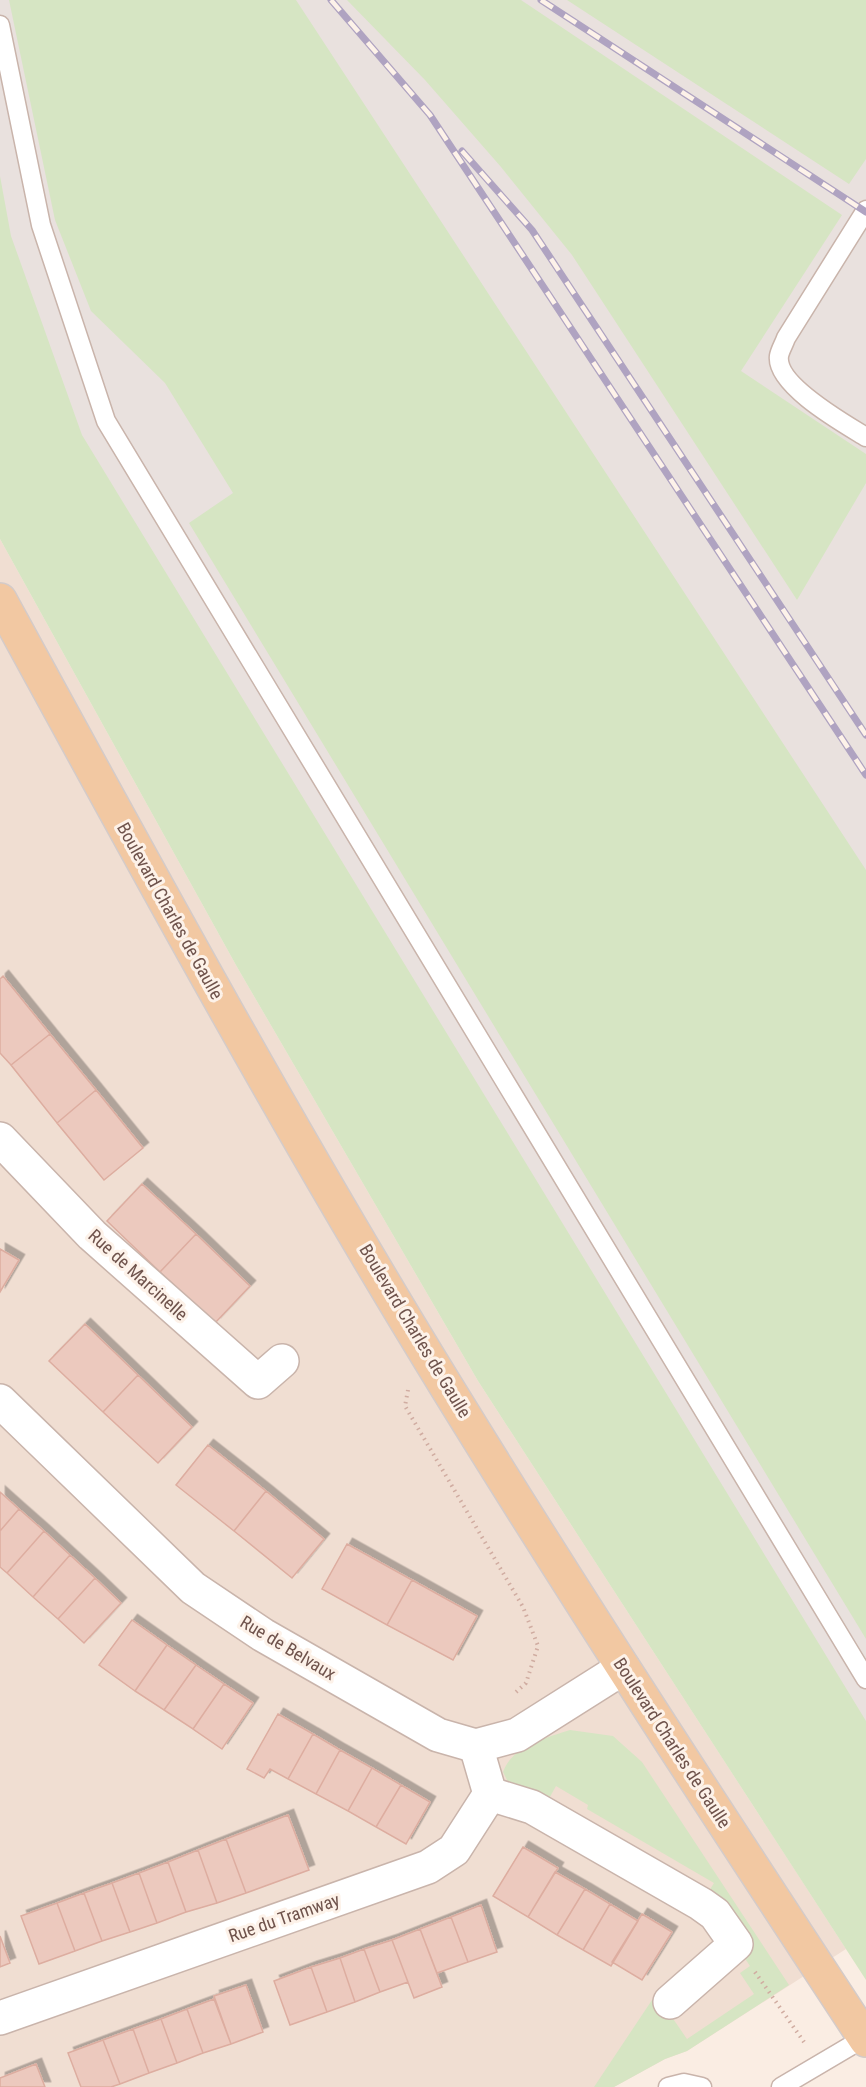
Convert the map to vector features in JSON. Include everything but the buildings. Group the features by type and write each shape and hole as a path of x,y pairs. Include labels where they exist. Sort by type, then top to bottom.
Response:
{"main road":[{"name":"Boulevard Charles de Gaulle","path":"0,600 209,983 417,1336 623,1668 865,2039"}],"street":[{"name":"Rue de Marcinelle","path":"0,1139 92,1234 258,1382 282,1361"},
{"name":"Rue de Belvaux","path":"0,1401 193,1588 263,1635 438,1735 476,1746"},
{"path":"623,1668 517,1735 476,1746 490,1794 531,1807 715,1914 735,1944 670,2002"},
{"name":"Rue du Tramway","path":"0,2018 428,1867 454,1850 490,1794"}],"lane":[{"path":"0,25 41,225 106,421 866,1678"},
{"path":"866,210 786,338 778,358 784,376 817,406 866,437"},
{"path":"781,2087 865,2039"},
{"path":"668,2087 684,2083 702,2087"}],"path":[{"path":"417,1336 405,1406 523,1607 538,1646 526,1683 511,1697"},
{"path":"735,1944 820,2064"}],"shaded area":[{"path":"0,0 866,0 866,1773 0,321"},
{"path":"0,539 237,967 478,1381 846,1949 687,2051 665,2059 614,2087 0,2087"}],"green space":[{"path":"9,0 296,0 866,870 866,1639 189,523 233,493 165,383 91,311 55,220"},
{"path":"347,0 521,0 842,215 741,371 866,454 866,483 797,600 572,255 501,167 425,80"},
{"path":"567,0 866,0 866,159 849,184"},
{"path":"0,176 11,236 82,435 866,1721 866,1980 478,1381 237,967 0,539"},
{"path":"570,1730 613,1736 642,1762 789,1985 687,2051 665,2059 614,2087 594,2087 656,1994 687,2039 754,1994 740,1973 750,1966 715,1914 701,1904 714,1883 587,1809 588,1805 556,1786 546,1804 509,1784 503,1772 507,1763 514,1756 531,1744"}],"railway":[{"path":"331,0 430,115 866,775"},
{"path":"541,0 866,212"},
{"path":"462,151 532,230 866,735"}]}
